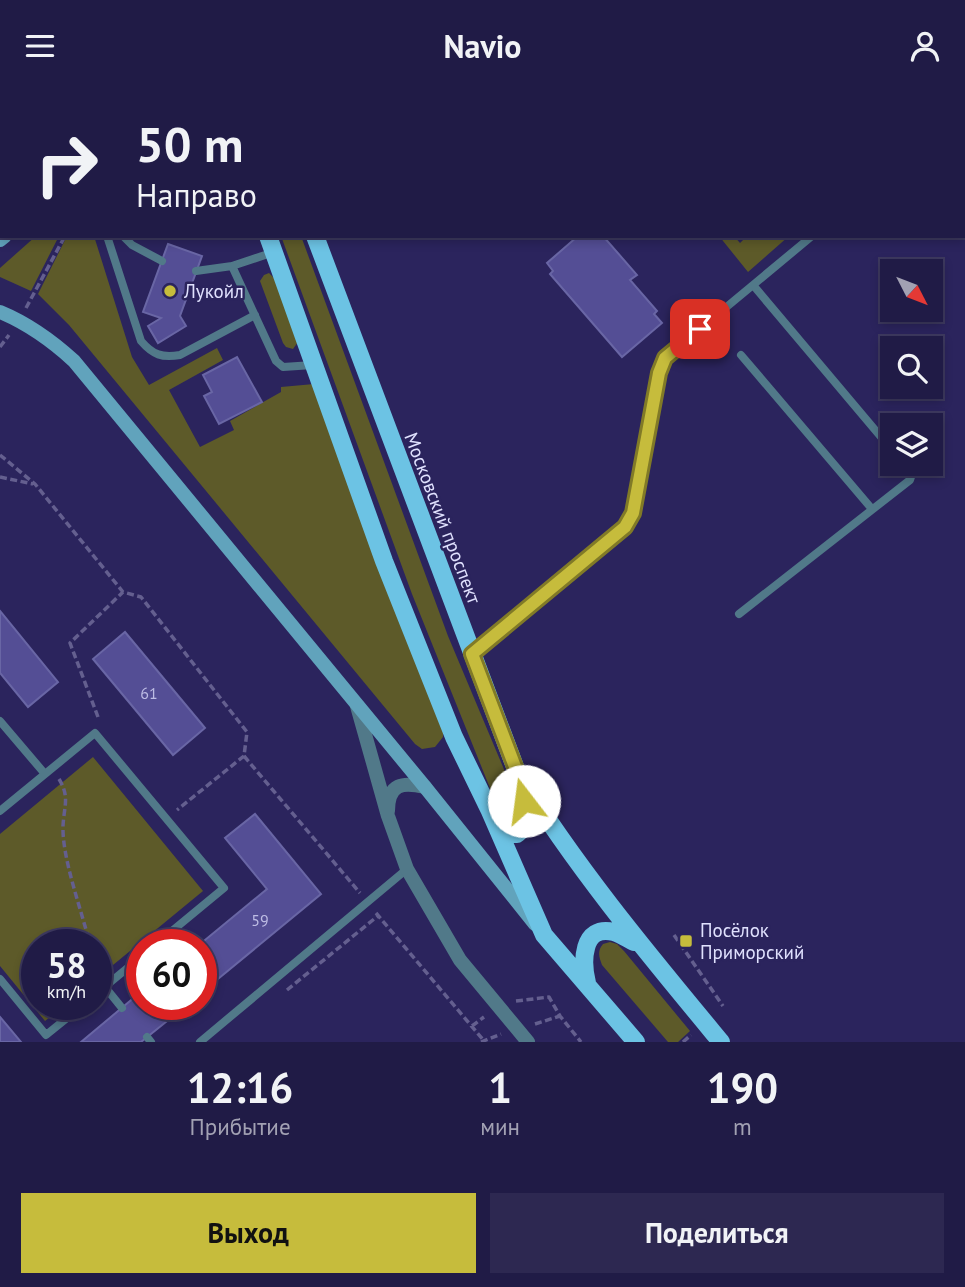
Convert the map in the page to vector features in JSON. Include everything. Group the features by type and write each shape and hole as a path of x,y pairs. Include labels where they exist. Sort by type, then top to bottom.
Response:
{"main road":[{"name":"Московский проспект","path":"316,238 517,772 551,827 641,945 721,1042"},
{"path":"271,244 384,561 454,737 544,935"},
{"path":"0,311 48,337 74,361 544,935 636,1042"},
{"path":"489,809 507,834 517,834 524,828 526,816 517,772"},
{"path":"588,987 583,965 584,949 592,938 601,932 614,932 641,945"}],"street":[{"path":"357,706 388,815 407,869 460,960 528,1042"},
{"path":"388,815 389,798 398,786 405,783 425,787"}],"lane":[{"path":"108,238 141,341 152,354 167,357 180,355 255,315"},
{"path":"125,238 132,245 162,261"},
{"path":"472,654 625,527 633,513 659,373 665,358 807,238"},
{"path":"196,271 232,267 271,244"},
{"path":"232,267 276,361 283,367 316,365"},
{"path":"753,285 880,436"},
{"path":"741,355 872,509"},
{"path":"739,614 912,476"},
{"path":"0,721 49,771"},
{"path":"0,811 95,733 224,888 174,929"},
{"path":"200,1042 407,869"},
{"path":"112,981 126,969"},
{"path":"0,979 21,1005"},
{"path":"112,996 122,1008"},
{"path":"34,1020 46,1035 64,1020"}],"path":[{"path":"33,297 64,238"},
{"path":"0,347 5,342"},
{"path":"0,455 35,484 123,592 141,597 247,732 244,756"},
{"path":"0,477 35,484"},
{"path":"98,717 70,643 123,592"},
{"path":"49,771 66,792 62,829 86,929"},
{"path":"285,991 379,915"},
{"path":"674,935 723,1006"},
{"path":"472,1026 498,1006 549,997 581,1042"},
{"path":"683,1042 692,1034"}],"shaded area":[{"path":"34,238 58,238 31,291 0,277 0,268"},
{"path":"66,238 95,238 132,357 149,385 217,348 223,360 169,390 200,447 234,430 230,421 281,392 281,387 314,384 443,732 443,737 435,747 422,749 415,744 69,325 38,294"},
{"path":"282,238 302,238 448,636 511,786 515,803 506,810 501,808 494,798 412,594"},
{"path":"721,238 736,238 740,243 745,238 787,238 748,272"},
{"path":"269,273 275,279 298,342 293,349 283,343 260,281"},
{"path":"93,757 203,891 157,929 126,929 126,954 112,966 112,929 21,929 21,992 0,966 0,834"},
{"path":"603,944 617,944 624,951 690,1031 678,1042 668,1042 602,965 600,949"}],"building":[{"path":"576,238 605,238 637,275 630,280 657,311 654,314 662,323 622,357 550,274 553,271 547,263"},
{"name":"Лукойл","path":"168,244 202,256 180,316 186,326 158,343 148,326 161,318 143,312"},
{"path":"237,357 262,402 219,424 204,396 212,392 203,375"},
{"path":"0,611 58,682 28,707 0,673"},
{"path":"125,632 205,728 173,755 93,659"},
{"path":"255,814 321,894 217,980 217,930 267,889 225,838"},
{"path":"126,1004 126,1020 168,1020 141,1042 81,1042 107,1020 112,1020 112,1016"},
{"path":"0,1017 21,1042 0,1042"}],"place":[{"name":"Лукойл","path":"170,291"},
{"name":"Посёлок Приморский","path":"686,941"}],"route":[{"path":"524,801 517,772 472,654 625,527 633,513 659,373 665,358 700,329"}]}
